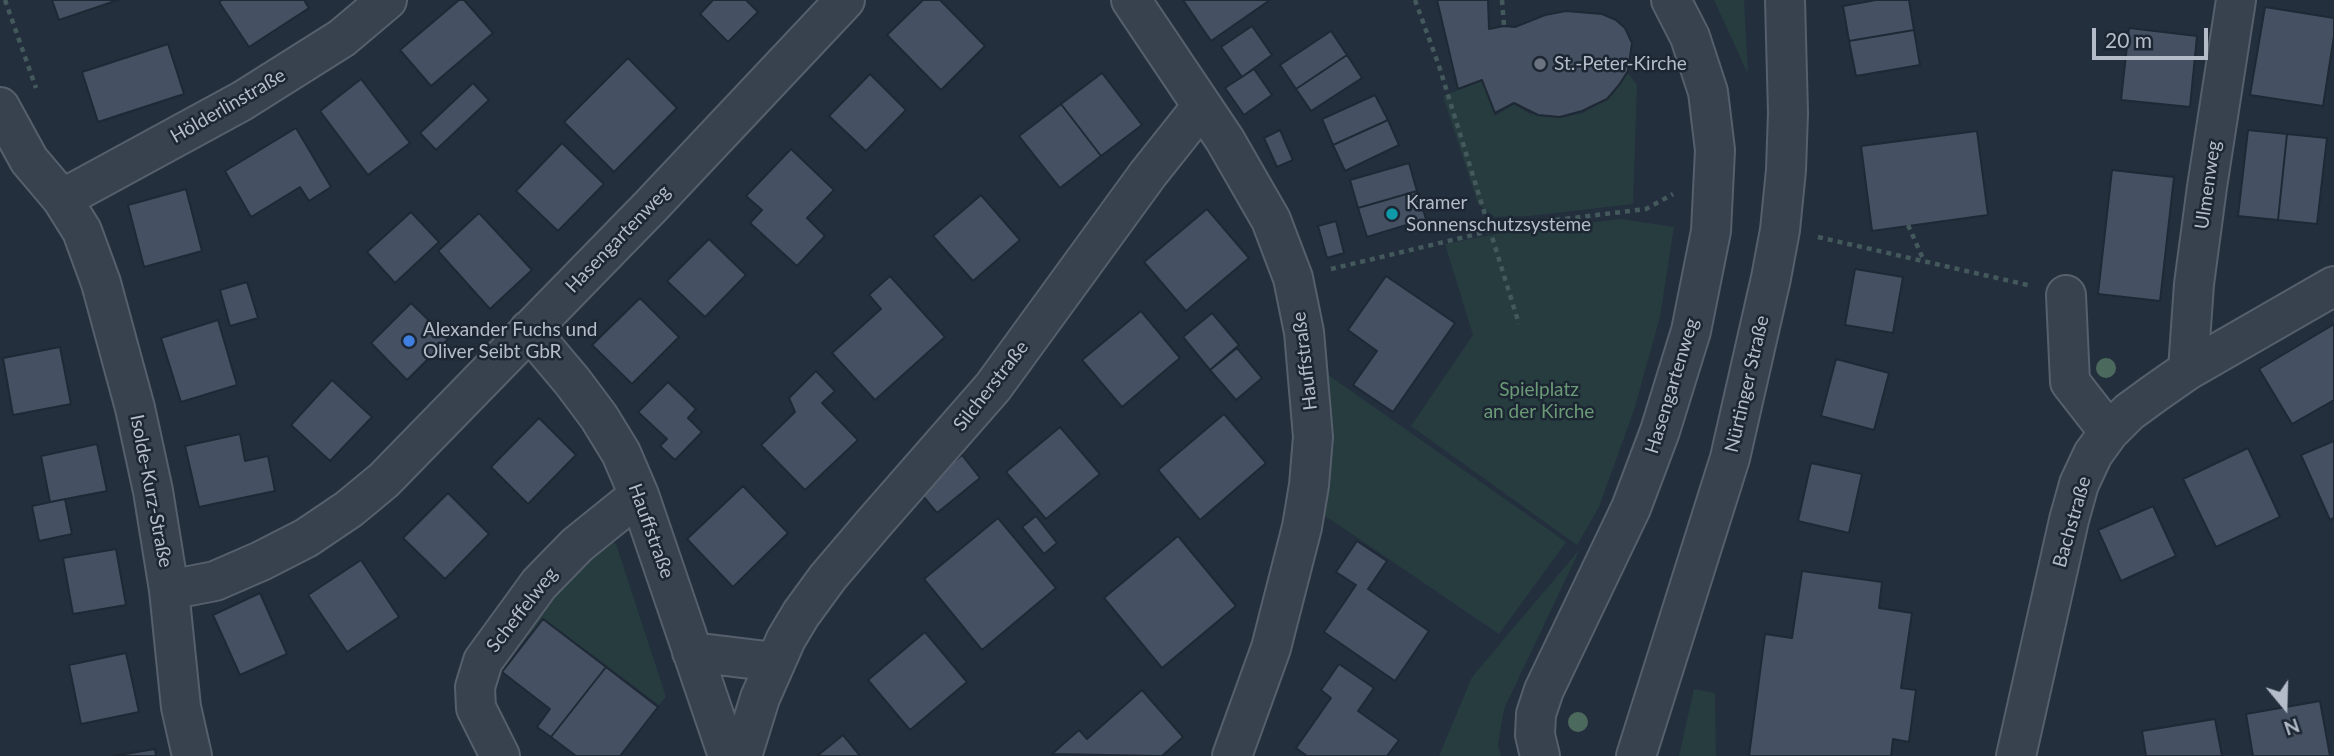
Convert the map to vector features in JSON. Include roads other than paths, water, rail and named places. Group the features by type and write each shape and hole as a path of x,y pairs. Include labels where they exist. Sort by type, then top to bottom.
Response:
{"street":[{"name":"Hölderlinstraße","path":"62,200 242,101 342,38 387,0"},
{"name":"Hasengartenweg","path":"169,590 215,581 306,538 349,509 384,480 698,157 845,0"},
{"name":"Hauffstraße","path":"1131,0 1248,178 1271,220 1293,278 1304,332 1313,436 1312,463 1302,527 1271,648 1232,756"},
{"name":"Hasengartenweg","path":"1540,756 1535,736 1536,714 1544,690 1631,508 1660,431 1691,331 1711,231 1715,150 1708,92 1690,37 1671,0"},
{"name":"Nürtinger Straße","path":"1636,756 1730,458 1773,266 1780,230 1786,170 1788,113 1785,0"},
{"name":"Ulmenweg","path":"2188,370 2193,296 2207,187 2236,0"},
{"name":"Silcherstraße","path":"742,756 760,698 775,662 801,614 828,577 993,387 1140,184 1202,106"},
{"name":"Isolde-Kurz-Straße","path":"0,107 29,160 62,200 82,231 101,283 135,408 153,491 169,590 176,669 192,756"},
{"name":"Bachstraße","path":"2016,756 2079,484 2093,454 2109,432 2129,412 2188,370 2334,286"},
{"path":"2066,295 2070,382 2109,432"},
{"name":"Hauffstraße","path":"529,330 553,356 599,417 621,453 639,495 728,756"},
{"name":"Scheffelweg","path":"500,756 477,708 475,687 483,661 538,584 577,545 639,495"},
{"path":"692,652 775,662"}],"place":[{"name":"St.-Peter-Kirche","path":"1540,64"},
{"name":"Kramer Sonnenschutzsysteme","path":"1392,214"},
{"name":"Alexander Fuchs und Oliver Seibt GbR","path":"409,341"}],"park label":[{"name":"Spielplatz an der Kirche","path":"1539,401"}]}
